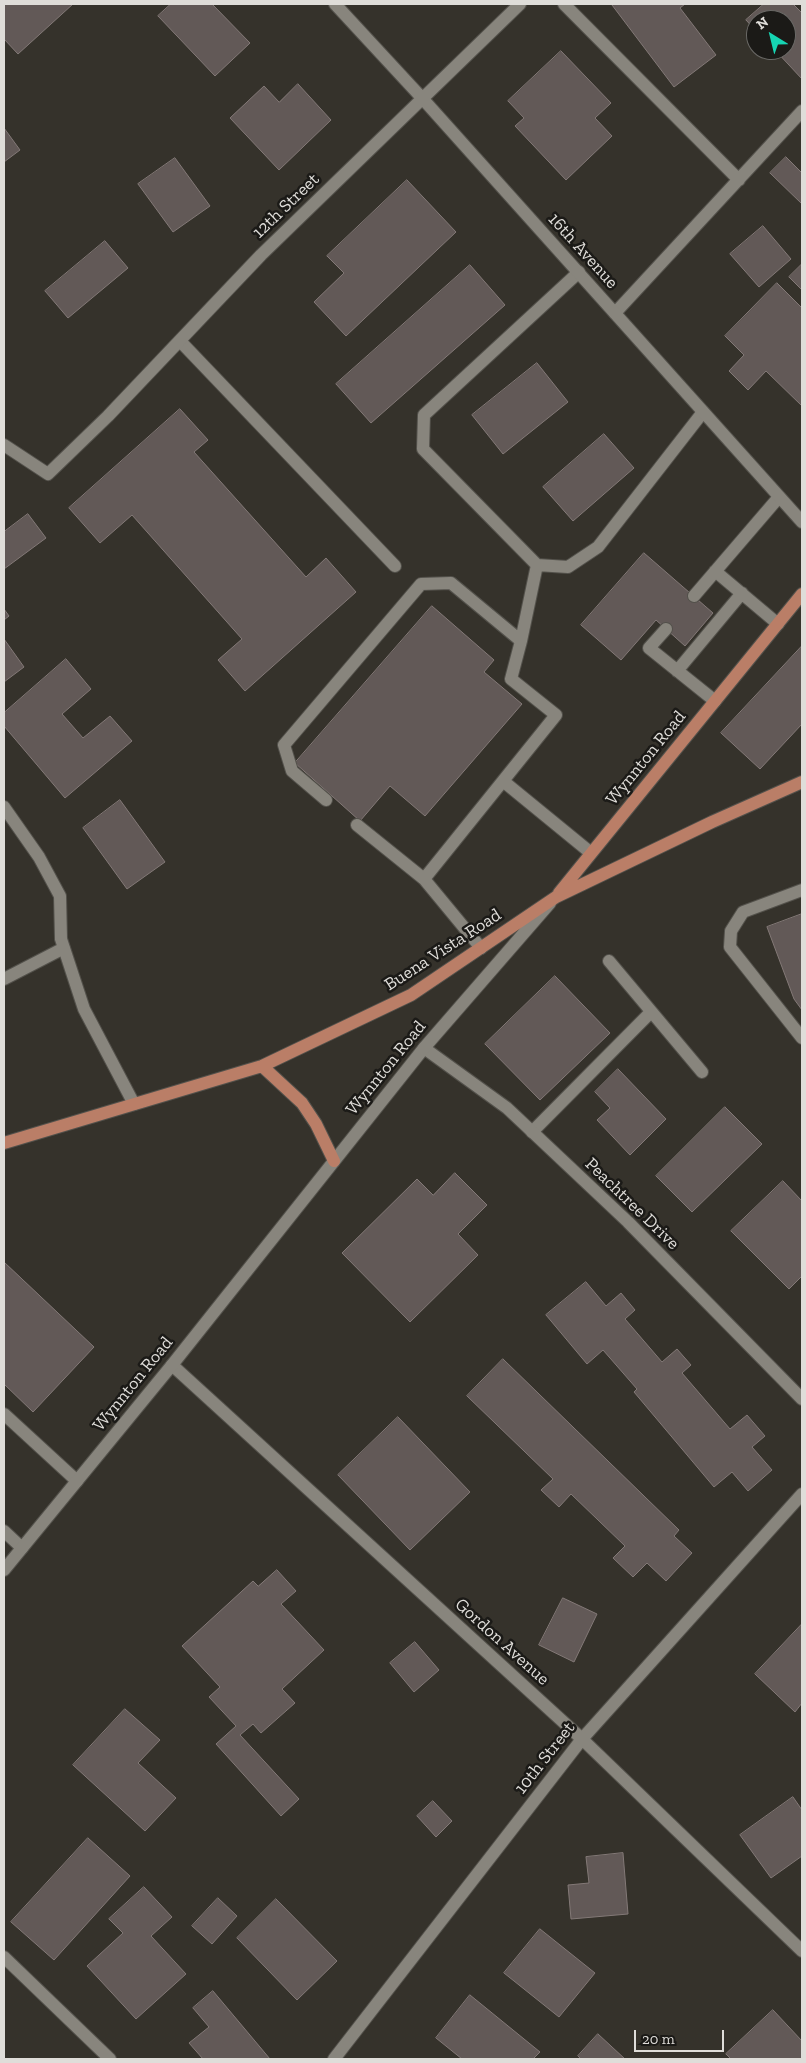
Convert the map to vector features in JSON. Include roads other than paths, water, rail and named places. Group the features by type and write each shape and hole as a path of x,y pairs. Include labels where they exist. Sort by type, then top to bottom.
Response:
{"main road":[{"name":"Wynnton Road","path":"556,897 802,594"},
{"name":"Buena Vista Road","path":"4,1143 262,1066 412,995 556,897 712,822 802,782"},
{"path":"262,1066 302,1103 316,1124 334,1161"}],"street":[{"name":"16th Avenue","path":"336,4 802,522"},
{"name":"12th Street","path":"4,445 48,474 84,440 261,255 520,4"},
{"path":"564,4 739,180"},
{"path":"615,313 802,111"},
{"path":"579,272 424,415 424,449 537,565 568,567 598,547 703,412"},
{"path":"180,341 396,566"},
{"path":"694,596 779,497"},
{"path":"424,879 556,716 512,679 537,565"},
{"path":"715,572 778,624"},
{"path":"326,800 292,771 284,744 421,584 452,583 521,640"},
{"path":"677,671 742,593"},
{"path":"666,629 649,648 715,701"},
{"path":"503,781 591,853"},
{"path":"4,807 39,857 60,896 61,939 84,1009 134,1104"},
{"path":"357,825 424,879 481,948"},
{"path":"802,890 743,912 730,931 730,947 802,1038"},
{"name":"Wynnton Road","path":"4,1570 172,1365 424,1048 556,897"},
{"path":"4,979 64,948"},
{"path":"609,961 702,1072"},
{"path":"532,1132 651,1012"},
{"name":"Peachtree Drive","path":"424,1048 507,1108 628,1222 802,1399"},
{"name":"Gordon Avenue","path":"172,1365 582,1739 802,1951"},
{"path":"4,1414 77,1481"},
{"name":"10th Street","path":"334,2059 582,1739 802,1494"},
{"path":"4,1530 22,1548"},
{"path":"4,1957 110,2059"}]}
